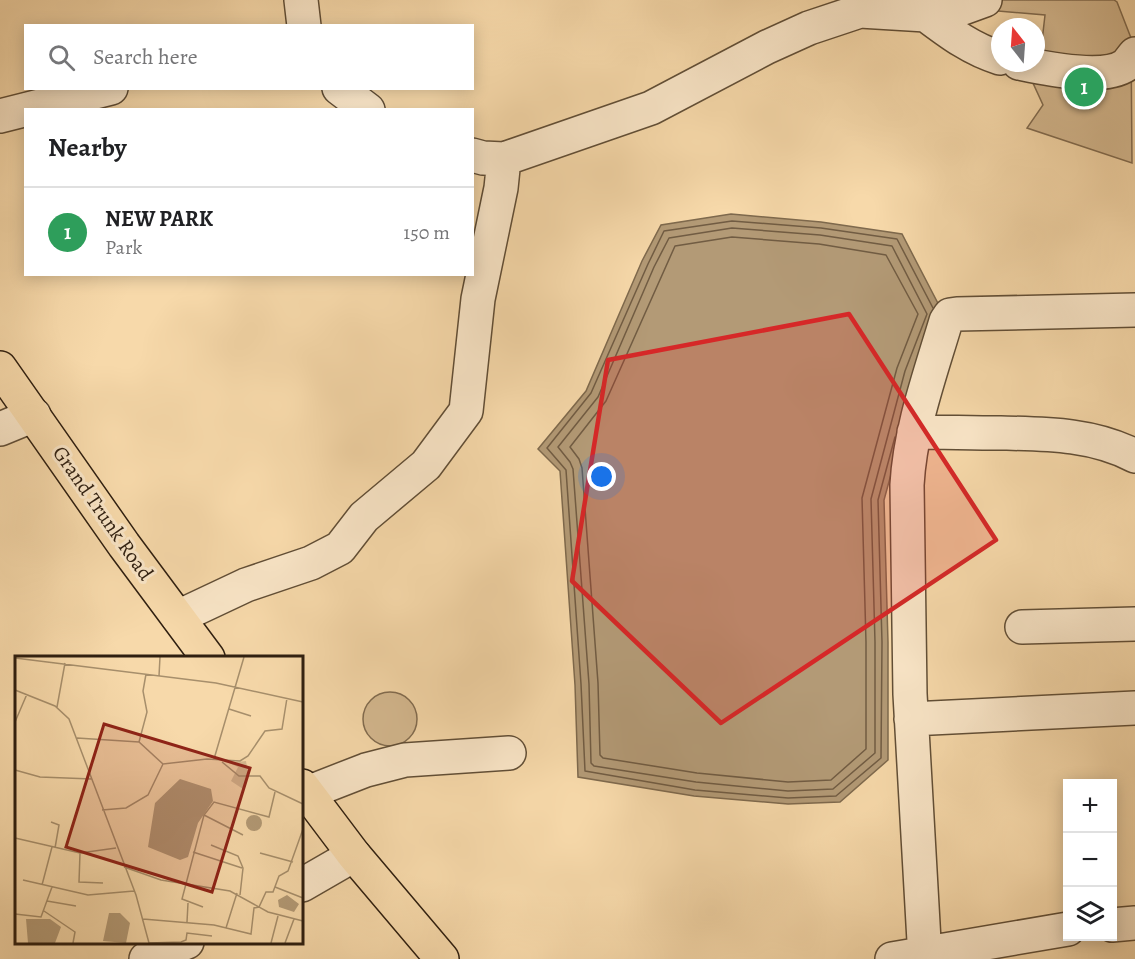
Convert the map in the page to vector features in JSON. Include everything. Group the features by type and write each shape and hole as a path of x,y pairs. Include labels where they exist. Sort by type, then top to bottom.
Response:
{"main road":[{"name":"Grand Trunk Road","path":"0,368 124,545 207,656"},
{"path":"304,789 354,855 442,959"}],"street":[{"path":"301,0 304,24"},
{"path":"474,156 504,159 651,108 767,47 861,5 926,15 952,12 985,0"},
{"path":"926,15 957,38 991,55"},
{"path":"1045,68 1076,73 1106,71 1125,65 1135,54"},
{"path":"32,108 103,90"},
{"path":"342,90 366,108"},
{"path":"0,116 24,110"},
{"path":"178,616 246,585 327,556 340,548 364,517 426,465 466,411 478,299 501,188 504,159"},
{"path":"925,956 911,719 907,485 908,460 914,432 943,331 950,315 1135,310"},
{"path":"0,429 34,415"},
{"path":"914,432 1048,434 1091,439 1122,449 1135,456"},
{"path":"1022,627 1135,624"},
{"path":"911,719 1135,708"},
{"path":"304,789 405,760 509,753"},
{"path":"303,884 354,855"},
{"path":"1117,925 1135,923"},
{"path":"892,959 925,956 1063,930"},
{"path":"146,959 182,944"}],"highlighted area":[{"path":"849,314 996,540 721,723 572,581 608,360"}],"shaded area":[{"path":"997,0 1114,0 1117,2 1131,38 1132,163 1027,128 1043,105 1028,72 1045,72 1045,15 975,9"},
{"path":"385,692 395,692 405,696 413,704 417,719 413,734 405,742 395,746 385,746 375,742 367,734 363,724 363,714 367,704 375,696"}],"water":[{"path":"731,214 821,222 902,234 943,313 918,375 884,500 888,642 888,760 840,802 788,804 694,796 578,777 575,685 560,471 538,449 586,391 642,261 661,225"}],"place":[{"name":"NEW PARK","path":"1084,87"}]}
